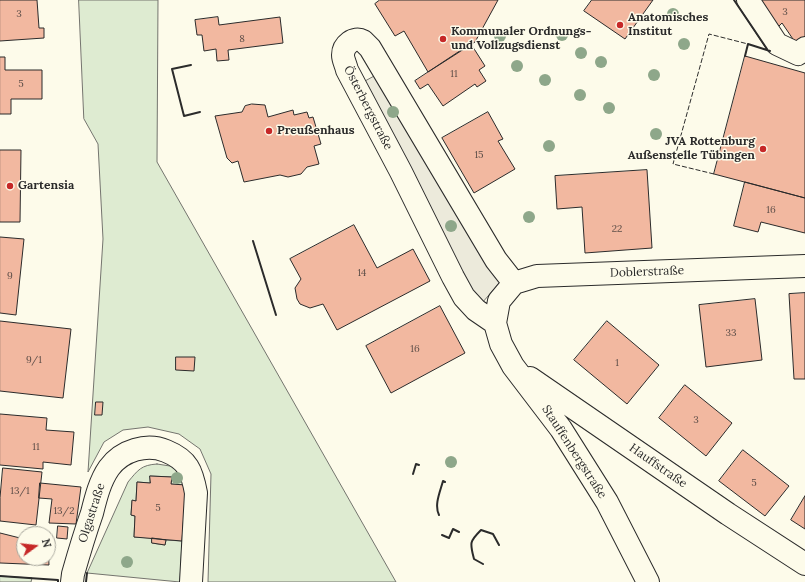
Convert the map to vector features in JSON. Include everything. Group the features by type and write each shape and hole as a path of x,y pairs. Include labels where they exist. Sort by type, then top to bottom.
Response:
{"street":[{"path":"748,0 777,44 798,54 805,48"},
{"name":"Österbergstraße","path":"495,323 476,310 464,297 453,277 401,172 347,70 343,56 344,49 347,44 353,40 363,41 370,48 496,260 514,283"},
{"name":"Doblerstraße","path":"514,283 537,276 805,266"},
{"name":"Stauffenbergstraße","path":"514,283 499,302 495,323 501,344 513,366 570,442 607,502 648,582"},
{"name":"Hauffstraße","path":"513,366 728,514 805,564"},
{"name":"Olgastraße","path":"72,582 73,574 101,483 110,466 132,450 147,447 161,449 178,456 189,468 194,479 196,493 191,582"}],"green space":[{"path":"79,0 158,0 157,162 396,582 208,582 211,474 200,449 179,434 148,427 123,430 104,442 88,472 103,239 98,144 84,119"},
{"path":"157,464 170,466 179,470 186,485 171,484 172,477 150,476 150,483 137,482 136,501 132,501 131,515 135,516 134,537 152,538 152,543 165,545 166,540 182,541 180,582 87,573 128,482 134,474 143,467"},
{"path":"0,576 32,578 31,582 0,582"}],"shaded area":[{"path":"384,71 507,274 476,310 355,87"}],"building":[{"path":"0,0 37,0 39,28 44,28 44,38 0,41"},
{"name":"Kommunaler Ordnungs- und Vollzugsdienst","path":"380,0 498,0 475,42 428,72 404,31 395,36 375,4"},
{"name":"Anatomisches Institut","path":"592,0 653,0 625,39 584,11"},
{"path":"756,0 805,0 805,39 797,45 782,23 777,28"},
{"path":"218,17 219,25 280,17 283,43 228,50 229,60 217,61 216,49 204,51 202,35 197,35 195,20"},
{"path":"471,44 485,66 479,70 486,81 477,87 475,84 443,106 428,84 420,89 415,81"},
{"name":"JVA Rottenburg Außenstelle Tübingen","path":"745,56 805,73 805,198 714,174"},
{"path":"0,57 5,57 5,70 42,70 42,99 11,99 11,114 0,114"},
{"name":"Preußenhaus","path":"252,104 265,105 268,117 293,110 294,115 307,112 309,118 313,117 321,144 314,146 319,164 307,167 301,174 288,177 280,175 244,182 238,161 232,163 227,158 215,116 242,112 245,106"},
{"path":"488,112 503,139 498,141 515,169 474,193 442,138"},
{"name":"Gartensia","path":"0,150 21,150 20,222 0,222"},
{"path":"647,170 652,248 585,253 582,207 557,209 555,176"},
{"path":"745,182 805,198 805,233 761,222 758,232 734,226"},
{"path":"354,225 377,268 413,249 430,281 337,330 323,304 310,308 300,304 297,299 295,288 301,279 290,259"},
{"path":"0,237 24,239 16,315 0,313"},
{"path":"805,293 805,379 794,379 789,294"},
{"path":"755,299 762,360 706,367 699,305"},
{"path":"440,306 465,353 391,393 366,346"},
{"path":"0,321 71,329 63,398 0,391"},
{"path":"607,321 659,365 627,404 574,360"},
{"path":"176,357 195,357 194,371 176,370"},
{"path":"685,385 732,423 706,456 659,418"},
{"path":"96,402 103,402 102,415 95,415"},
{"path":"0,414 47,418 46,430 74,432 71,465 43,462 43,469 0,465"},
{"path":"743,450 789,486 765,516 719,481"},
{"path":"3,468 42,472 36,525 0,521 0,498"},
{"path":"150,476 172,477 171,484 186,485 182,541 134,537 135,516 131,515 132,500 136,501 137,482 150,483"},
{"path":"40,483 81,487 76,524 49,523 52,499 39,498"},
{"path":"805,496 805,529 791,520"},
{"path":"58,526 68,527 67,539 57,538"},
{"path":"0,533 16,537 16,564 0,563"},
{"path":"152,538 166,540 165,545 152,543"}],"fence":[{"path":"714,174 673,164 709,34 748,44"}],"wall":[{"path":"734,0 767,49"},
{"path":"745,56 748,44 770,51"},
{"path":"191,65 172,69 184,116 200,112"},
{"path":"253,241 276,315"},
{"path":"413,474 416,464 419,465"},
{"path":"439,515 437,507 438,498 443,481 445,482"},
{"path":"442,535 449,538 453,529 459,532"},
{"path":"483,564 474,559 471,546 474,537 481,530 493,534 499,545"},
{"path":"86,582 87,573"},
{"path":"0,576 58,580 58,582"}],"place":[{"name":"Anatomisches Institut","path":"620,25"},
{"name":"Kommunaler Ordnungs- und Vollzugsdienst","path":"443,39"},
{"name":"Preußenhaus","path":"269,131"},
{"name":"JVA Rottenburg Außenstelle Tübingen","path":"763,149"},
{"name":"Gartensia","path":"10,186"}]}
